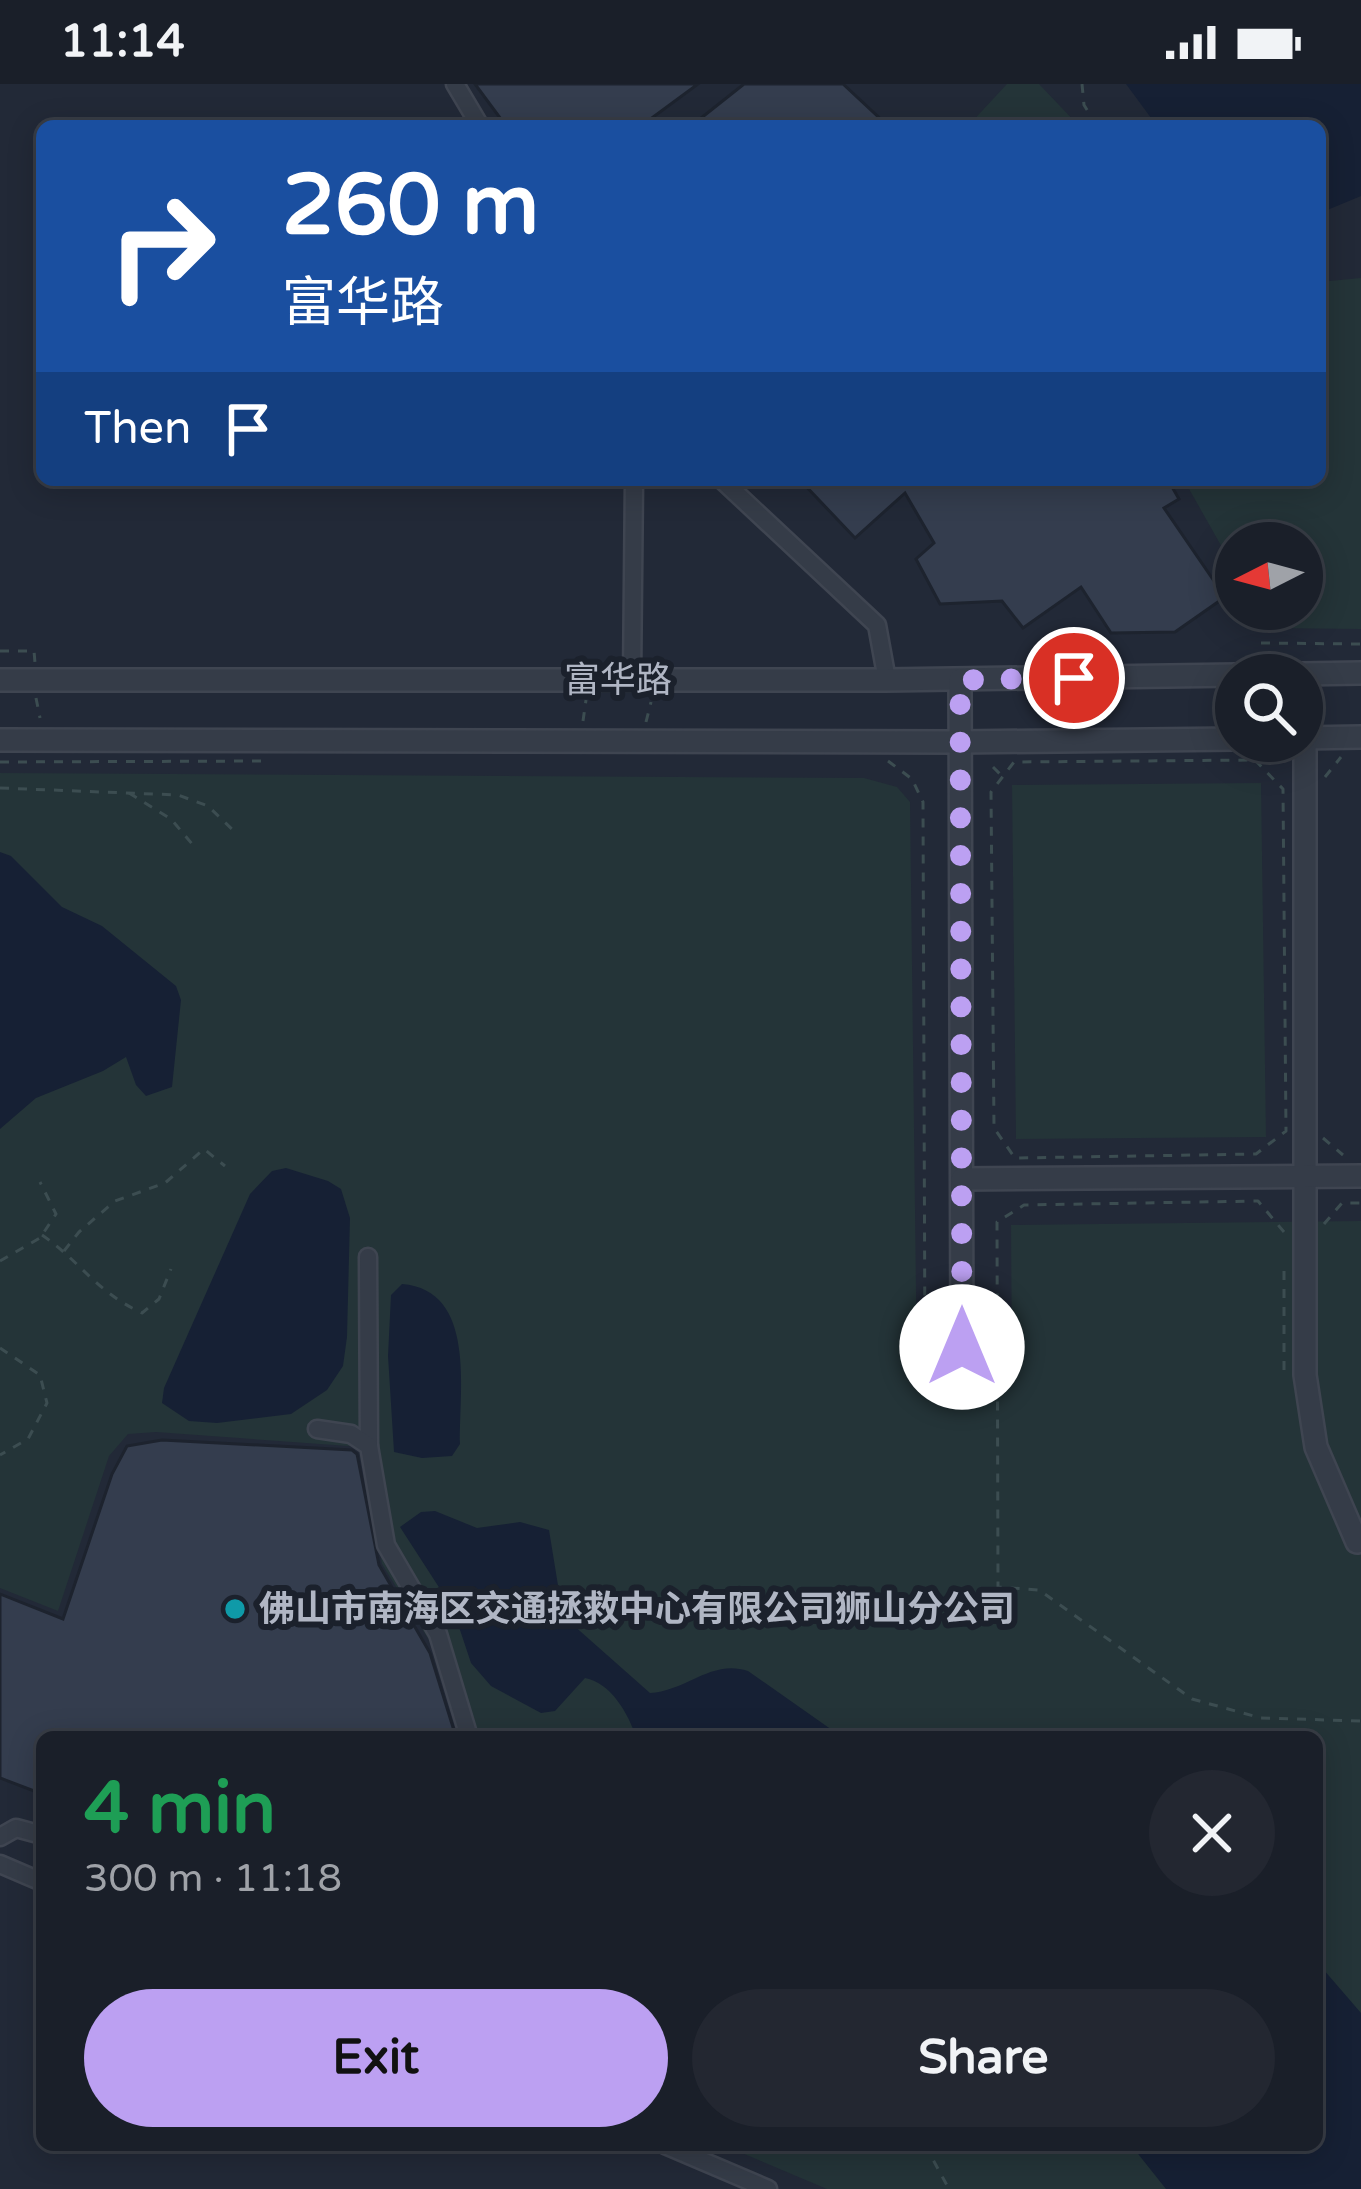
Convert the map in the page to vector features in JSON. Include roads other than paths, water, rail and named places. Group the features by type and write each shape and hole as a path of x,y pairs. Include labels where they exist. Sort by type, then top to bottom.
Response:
{"street":[{"path":"455,84 476,120"},
{"path":"632,680 634,486"},
{"path":"728,486 878,626 887,680"},
{"path":"1323,674 1361,673"},
{"name":"富华路","path":"0,680 960,680 1215,675"},
{"path":"960,680 962,1347"},
{"path":"1323,738 1361,737"},
{"name":"富华路","path":"0,740 1215,739"},
{"path":"1304,762 1305,1375 1316,1448 1357,1542"},
{"path":"962,1178 1361,1176"},
{"path":"368,1257 370,1446 386,1545 438,1634 467,1731"},
{"path":"317,1429 351,1434 370,1446"},
{"path":"0,1837 16,1828 36,1833"},
{"path":"0,1864 36,1879"},
{"path":"679,2151 768,2189"}],"water":[{"path":"1126,84 1361,84 1361,196 1326,211 1326,120 1153,120"},
{"path":"0,852 11,856 62,907 102,926 176,986 181,1000 172,1087 146,1096 136,1085 126,1057 36,1098 0,1129"},
{"path":"286,1168 341,1189 350,1218 343,1366 327,1390 291,1414 217,1423 189,1421 162,1403 164,1388 250,1194 272,1171"},
{"path":"402,1284 426,1290 443,1304 453,1323 461,1397 460,1444 452,1456 422,1458 394,1452 388,1356 391,1295"},
{"path":"435,1511 477,1528 520,1522 549,1530 563,1616 650,1693 735,1668 748,1671 833,1731 633,1731 617,1700 603,1686 585,1678 555,1711 541,1713 491,1686 471,1663 453,1609 400,1527 421,1512"},
{"path":"1323,1969 1361,2013 1361,2189 1166,2189 1136,2151 1323,2151"}],"place":[{"name":"佛山市南海区交通拯救中心有限公司狮山分公司","path":"235,1609"}]}
